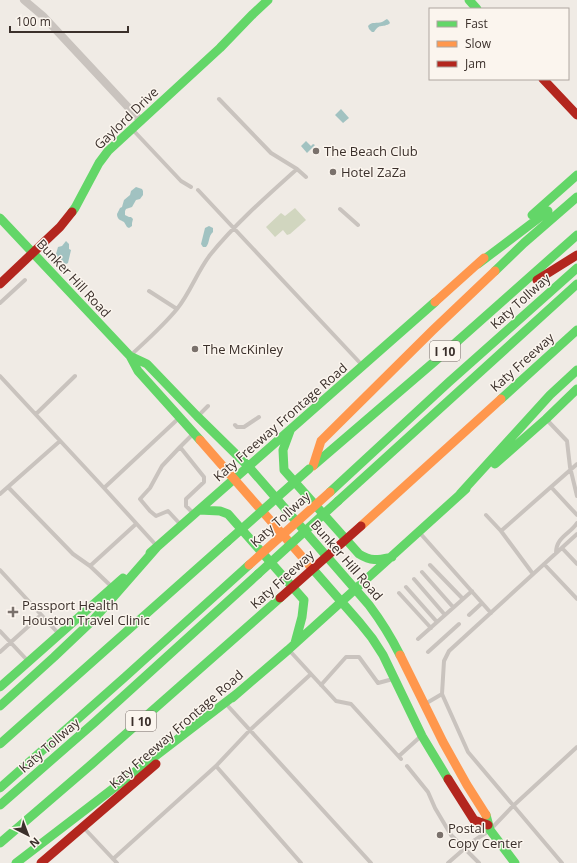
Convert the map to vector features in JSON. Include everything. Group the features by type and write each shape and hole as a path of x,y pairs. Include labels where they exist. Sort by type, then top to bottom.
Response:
{"main road":[{"name":"Gaylord Drive","path":"0,284 60,227 74,208 99,163 108,151 220,48 268,0"},
{"path":"469,0 476,8"},
{"path":"544,80 577,115"},
{"name":"Katy Freeway Frontage Road","path":"0,688 577,175"},
{"path":"478,264 577,188"},
{"path":"311,468 321,441 433,330 524,243 577,197"},
{"name":"Bunker Hill Road","path":"0,218 130,356 138,371 372,638 395,678 422,736 474,820 489,827"},
{"name":"I 10","path":"0,744 311,468 577,236"},
{"path":"504,300 577,255"},
{"name":"Katy Tollway","path":"0,788 135,669 449,382 577,268"},
{"name":"Katy Tollway","path":"0,805 95,722 577,284"},
{"path":"536,367 577,326"},
{"name":"Katy Freeway","path":"0,843 93,764 361,526 577,330"},
{"path":"504,396 577,338"},
{"name":"Bunker Hill Road","path":"130,356 146,364 249,467 372,609 388,632 446,748 485,813 489,827 515,863"},
{"path":"460,494 550,395 577,370"},
{"name":"Katy Freeway Frontage Road","path":"41,863 288,650 577,390"},
{"path":"290,430 283,450 284,470 359,554 367,559 373,560 392,557"},
{"path":"197,512 220,511 228,514 304,600 303,614 295,643"},
{"path":"0,706 94,619 157,547"},
{"path":"16,863 239,692"}],"street":[{"path":"24,0 43,16 141,121"}],"lane":[{"path":"219,98 270,153 297,169 306,177"},
{"path":"132,129 181,181 191,187"},
{"path":"130,356 177,309 187,294 197,274 234,228 297,169"},
{"path":"198,190 363,366"},
{"path":"340,208 358,225"},
{"path":"0,303 25,280"},
{"path":"149,290 177,309"},
{"path":"0,376 157,547"},
{"path":"36,414 75,376"},
{"path":"197,416 208,406"},
{"path":"104,488 179,417"},
{"path":"235,425 244,427 259,417"},
{"path":"546,419 567,441 571,470 577,496"},
{"path":"181,526 168,511 156,516 150,512 140,499 150,488 162,466 193,433"},
{"path":"0,494 60,441"},
{"path":"180,447 204,476 204,482 186,499 186,506 197,512"},
{"path":"501,531 577,464"},
{"path":"8,486 73,554 90,566 112,587"},
{"path":"551,487 577,515"},
{"path":"486,515 501,531 533,574"},
{"path":"556,553 557,544 575,527 577,523"},
{"path":"90,566 136,524"},
{"path":"419,532 491,613"},
{"path":"562,863 468,752 442,694 444,661 449,651 577,534"},
{"path":"562,548 577,564"},
{"path":"544,564 577,599"},
{"path":"430,565 463,599"},
{"path":"0,570 59,635"},
{"path":"422,572 454,607"},
{"path":"414,579 445,615"},
{"path":"406,587 437,622"},
{"path":"418,639 472,591"},
{"path":"399,592 431,628"},
{"path":"470,615 482,603"},
{"path":"0,652 42,615"},
{"path":"428,652 459,624"},
{"path":"0,631 28,662"},
{"path":"288,650 336,700 351,704 400,757 422,736"},
{"path":"321,685 346,657 359,657 378,683 395,678"},
{"path":"113,859 216,766 250,730 311,674"},
{"path":"424,704 442,694"},
{"path":"226,704 371,863"},
{"path":"448,863 577,747"},
{"path":"216,766 301,863"},
{"path":"407,766 428,792 435,808 451,835 479,863"},
{"path":"83,826 117,863"}],"green space":[{"path":"295,208 306,220 290,234 287,235 283,230 275,237 266,227 281,213 285,216"}],"water":[{"path":"387,19 390,23 389,24 379,27 374,32 369,29 368,26 371,24 380,23"},
{"path":"341,109 349,118 343,123 335,115"},
{"path":"306,141 311,146 313,144 315,145 307,153 301,146"},
{"path":"136,187 142,189 143,195 140,199 136,200 132,207 126,209 125,211 125,215 133,219 132,226 129,228 118,218 117,214 122,207 124,200"},
{"path":"209,226 213,228 213,232 210,235 206,247 203,247 201,244 205,228"},
{"path":"66,241 69,244 69,249 71,250 68,263 64,265 56,254 58,247 62,246"}],"traffic: fast":[{"path":"72,212 99,163 108,151 220,48 268,0"},
{"path":"469,0 476,8"},
{"path":"532,215 577,175"},
{"path":"495,271 524,243 577,197"},
{"path":"478,264 548,211"},
{"path":"0,218 130,356 138,371 200,440"},
{"path":"314,465 434,362 577,235"},
{"path":"330,492 449,382 577,268"},
{"path":"338,501 577,284"},
{"path":"150,553 435,302"},
{"path":"501,399 577,330"},
{"path":"130,356 147,364 249,467 369,605 386,629 400,655"},
{"path":"460,494 550,395 577,370"},
{"path":"495,464 546,419 577,389"},
{"path":"290,431 283,450 284,470 359,554 375,560 392,557"},
{"path":"227,542 309,469"},
{"path":"232,698 288,650 466,489"},
{"path":"258,574 338,501"},
{"path":"199,510 220,511 228,514 304,600 302,617 295,643"},
{"path":"0,744 227,542"},
{"path":"0,706 94,619 157,547"},
{"path":"0,788 249,565"},
{"path":"311,567 360,623 383,655 422,736 448,779"},
{"path":"0,805 95,722 258,574"},
{"path":"0,687 123,578"},
{"path":"0,843 280,598"},
{"path":"16,863 239,692"},
{"path":"486,815 490,830 515,863"}],"traffic: slow":[{"path":"435,302 484,258"},
{"path":"313,466 321,441 495,271"},
{"path":"361,526 501,399"},
{"path":"200,440 311,567"},
{"path":"249,565 330,492"},
{"path":"400,655 443,742 486,815"}],"traffic: jam":[{"path":"544,80 577,115"},
{"path":"0,284 60,227 72,212"},
{"path":"537,280 577,255"},
{"path":"280,598 361,526"},
{"path":"41,863 156,764"},
{"path":"448,779 474,820 488,825"}],"place":[{"name":"The Beach Club","path":"316,151"},
{"name":"Hotel ZaZa","path":"333,172"},
{"name":"The McKinley","path":"195,349"},
{"name":"Passport Health Houston Travel Clinic","path":"13,612"},
{"name":"Postal Copy Center","path":"440,835"}]}
